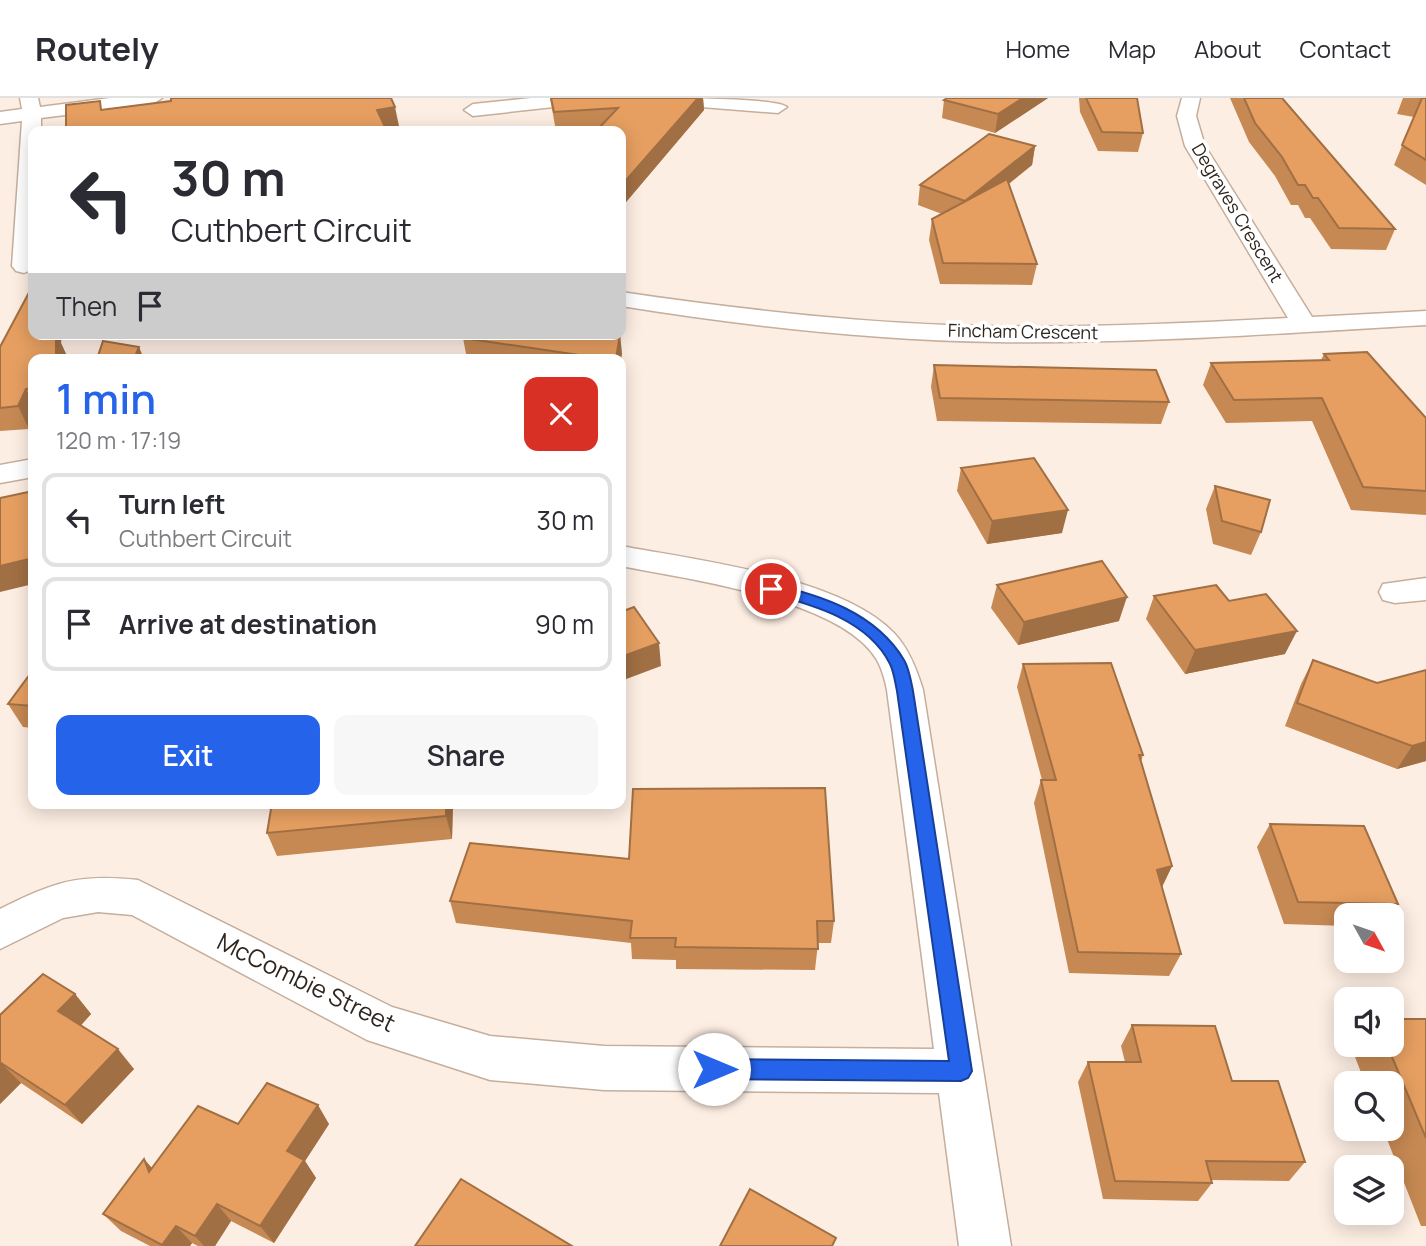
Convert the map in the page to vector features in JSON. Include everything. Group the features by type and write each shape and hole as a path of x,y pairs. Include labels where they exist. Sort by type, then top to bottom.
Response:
{"street":[{"path":"477,126 470,104 581,98"},
{"path":"664,98 778,107"},
{"name":"Degraves Crescent","path":"1191,98 1186,123 1195,146 1304,324"},
{"path":"0,118 30,106 145,99"},
{"path":"30,106 30,126"},
{"path":"0,270 28,266"},
{"name":"Fincham Crescent","path":"626,300 799,323 995,334 1122,333 1426,318"},
{"path":"0,474 28,469"},
{"path":"626,557 796,594 849,615 878,637 898,663 905,691 985,1246"},
{"name":"McCombie Street","path":"0,930 56,901 98,894 138,898 383,1025 490,1058 604,1068 961,1071"}],"building":[{"path":"171,98 391,98 395,107 377,110 385,126 66,126 66,105 100,101 101,110 171,101"},
{"path":"551,98 698,98 626,180 626,126 601,126 618,108 554,112"},
{"path":"1023,98 998,114 944,100"},
{"path":"1086,98 1137,98 1143,133 1102,132"},
{"path":"1244,98 1282,98 1395,229 1339,228 1318,198 1313,198 1305,185 1298,185 1282,157 1255,123"},
{"path":"1422,98 1426,98 1426,160 1402,145"},
{"path":"989,134 1035,146 965,201 920,185"},
{"path":"1007,179 1037,264 943,263 932,219"},
{"path":"28,294 28,340 56,340 56,354 28,354 28,389 18,406 0,408 0,347"},
{"path":"477,340 619,340 617,354 572,354"},
{"path":"103,341 139,347 136,354 99,354"},
{"path":"1367,352 1426,418 1426,491 1363,487 1322,398 1234,400 1211,363 1329,360 1324,354"},
{"path":"934,365 1156,370 1169,402 940,398"},
{"path":"1034,458 1068,510 992,521 961,468"},
{"path":"1215,486 1270,500 1261,532 1222,521"},
{"path":"28,492 28,559 0,566 0,498"},
{"path":"1102,561 1127,597 1024,622 997,585"},
{"path":"1216,585 1229,601 1266,594 1297,631 1195,650 1154,596"},
{"path":"634,607 659,643 626,655 626,610"},
{"path":"1313,660 1377,683 1426,670 1426,742 1412,746 1297,703"},
{"path":"1111,663 1143,755 1139,755 1172,866 1157,870 1181,954 1078,952 1041,780 1056,780 1023,664"},
{"path":"28,677 28,706 8,704"},
{"path":"825,788 834,921 817,921 818,949 675,947 676,938 630,938 632,921 450,901 470,843 629,859 633,789"},
{"path":"271,809 446,809 446,816 267,833"},
{"path":"1270,824 1364,826 1398,903 1298,902"},
{"path":"43,974 75,994 58,1011 118,1049 65,1105 0,1064 0,1015"},
{"path":"1404,1019 1426,1019 1426,1138 1404,1086 1404,1071 1398,1071 1392,1057 1404,1057"},
{"path":"1132,1025 1215,1026 1232,1081 1278,1081 1305,1162 1206,1161 1212,1183 1115,1181 1088,1062 1141,1062"},
{"path":"267,1083 318,1105 287,1151 304,1160 260,1226 217,1204 195,1236 176,1226 162,1245 103,1214 144,1159 149,1172 198,1106 238,1124"},
{"path":"461,1179 572,1246 415,1246"},
{"path":"750,1189 836,1238 832,1246 720,1246"}],"route":[{"path":"714,1069 961,1071 905,691 898,663 878,637 849,615 796,594 771,589"}]}
